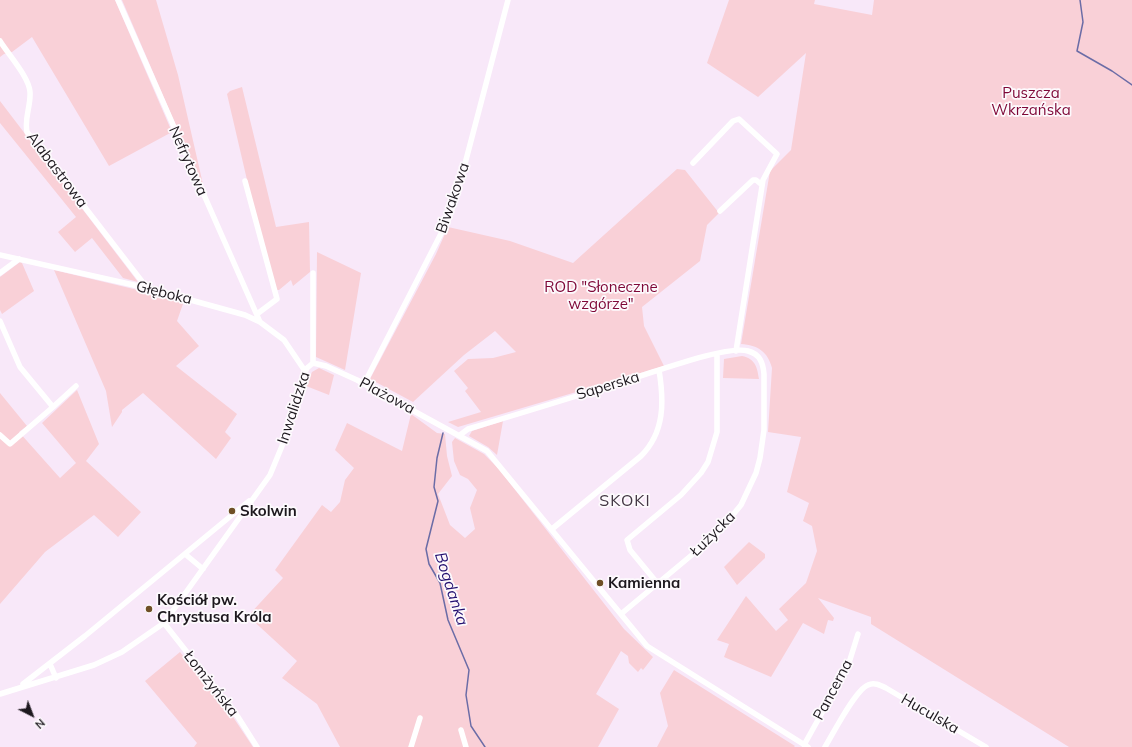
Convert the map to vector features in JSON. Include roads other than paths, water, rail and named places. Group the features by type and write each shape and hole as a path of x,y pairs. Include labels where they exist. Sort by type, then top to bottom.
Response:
{"street":[{"name":"Nefrytowa","path":"118,0 260,322"},
{"name":"Biwakowa","path":"364,384 448,220 456,198 508,0"},
{"name":"Alabastrowa","path":"0,41 29,84 30,93 25,125 27,132 147,288"},
{"path":"693,163 734,121 739,119 777,154 769,166 762,185 736,351"},
{"path":"244,180 277,299 256,314"},
{"path":"720,211 753,180 756,180 762,185"},
{"name":"Głęboka","path":"0,255 147,288 236,312 260,322 284,340 305,371"},
{"path":"0,273 19,259"},
{"name":"Inwalidzka","path":"0,694 19,687 56,678 94,665 116,655 164,622 258,493 277,460 295,397 305,371 312,363 313,273"},
{"path":"0,321 20,366 53,407"},
{"name":"Saperska","path":"460,435 468,429 659,370 717,354 747,351 759,357"},
{"path":"658,584 630,550 627,540 681,495 701,473 708,462 717,432 717,354"},
{"name":"Łużycka","path":"621,614 712,539 729,522 742,504 751,486 760,458 764,430 764,374 759,357"},
{"name":"Plażowa","path":"312,363 326,366 364,384 460,435"},
{"path":"552,529 641,456 647,449 657,434 661,420 663,396 659,370"},
{"path":"0,435 10,444 76,386"},
{"path":"460,435 490,454 652,651 806,746"},
{"name":"Inwalidzka","path":"19,687 50,664 258,493"},
{"path":"229,518 234,518 236,524"},
{"path":"185,554 203,569"},
{"name":"Łomżyńska","path":"164,622 238,718 257,747"},
{"name":"Pancerna","path":"806,746 848,666 858,634"},
{"path":"50,664 56,678"},
{"name":"Pancerna","path":"825,747 857,695 866,686 872,684"},
{"name":"Huculska","path":"872,684 886,688 986,747"},
{"path":"411,747 420,718"},
{"path":"461,730 466,747"}],"waterway":[{"path":"1080,0 1083,22 1077,51 1112,71 1132,85"},
{"name":"Bogdanka","path":"443,433 437,458 434,487 438,501 426,549 429,564 440,583 448,620 469,670 466,695 471,726 485,747"}],"place":[{"name":"Skolwin","path":"232,511"},
{"name":"Kamienna","path":"600,583"},
{"name":"Kościół pw. Chrystusa Króla","path":"149,609"}],"district":[{"name":"SKOKI","path":"625,501"}],"park label":[{"name":"Puszcza Wkrzańska","path":"1031,102"},
{"name":"ROD \"Słoneczne wzgórze\"","path":"601,296"}]}
